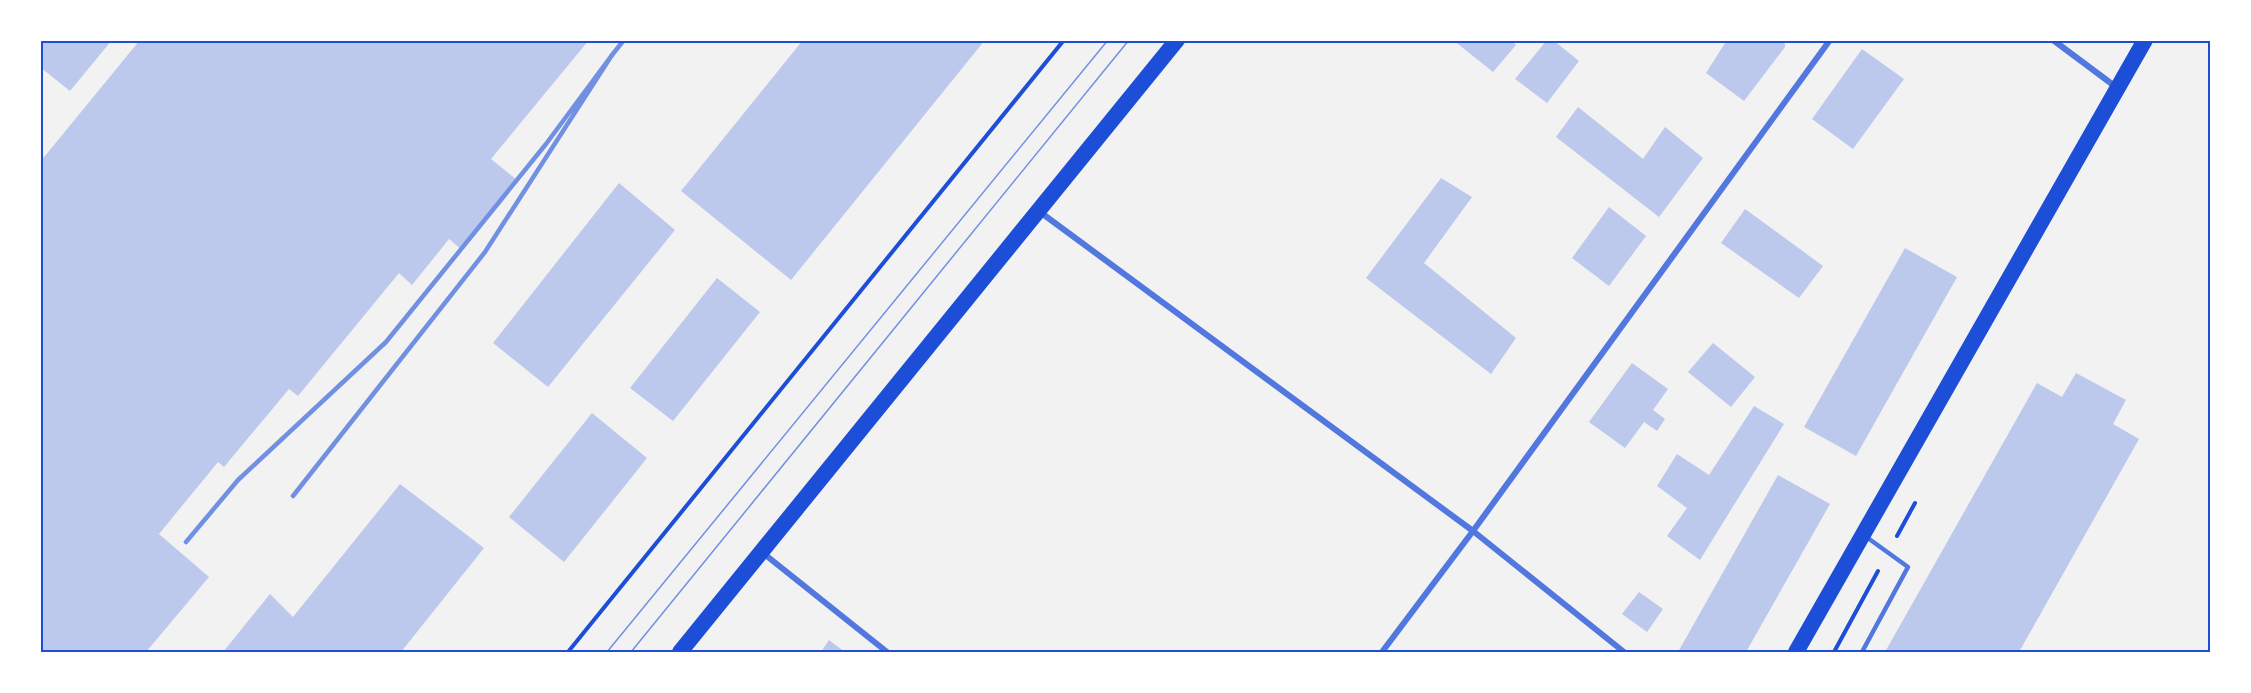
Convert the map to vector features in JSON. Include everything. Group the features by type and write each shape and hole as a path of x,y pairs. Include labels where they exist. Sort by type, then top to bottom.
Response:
{"highway":[{"path":"680,652 1177,40"},
{"path":"1796,652 2145,40"}],"street":[{"path":"1382,652 1473,531 1830,40"},
{"path":"2053,40 2119,89"},
{"path":"1038,211 1473,531 1624,652"},
{"path":"761,552 887,652"}],"lane":[{"path":"1862,652 1908,567 1864,535"}],"path":[{"path":"568,652 1064,40"}],"building":[{"path":"40,40 112,40 70,91 40,67"},
{"path":"140,40 589,40 491,159 517,180 461,249 449,239 412,285 399,273 298,396 289,389 224,467 218,462 159,534 209,577 146,652 40,652 40,162"},
{"path":"803,40 985,40 791,280 681,191"},
{"path":"1453,40 1510,40 1516,45 1493,72"},
{"path":"1547,40 1553,40 1579,61 1547,103 1515,79"},
{"path":"1727,40 1780,40 1785,44 1744,101 1706,73"},
{"path":"1862,49 1904,79 1853,149 1812,119"},
{"path":"1578,107 1643,159 1665,127 1703,158 1659,217 1556,137"},
{"path":"1441,178 1472,197 1424,263 1516,338 1491,374 1366,278"},
{"path":"619,183 675,230 548,387 493,343"},
{"path":"1609,207 1646,236 1609,286 1572,258"},
{"path":"1745,209 1823,266 1799,298 1721,243"},
{"path":"1905,248 1957,277 1856,456 1804,427"},
{"path":"717,278 760,312 673,421 630,388"},
{"path":"1713,343 1755,377 1731,407 1688,372"},
{"path":"1632,363 1668,389 1653,410 1665,419 1657,431 1644,422 1625,448 1589,422"},
{"path":"2076,373 2126,400 2113,424 2139,439 2019,652 1885,652 2037,383 2062,397"},
{"path":"1754,406 1784,424 1700,560 1667,536 1687,508 1657,486 1677,454 1709,475"},
{"path":"592,413 647,458 564,562 509,517"},
{"path":"1778,475 1830,504 1746,652 1678,652"},
{"path":"400,484 484,548 401,652 223,652 270,594 293,617"},
{"path":"1639,592 1663,609 1647,632 1622,614"},
{"path":"829,640 845,652 821,652"}],"tram line":[{"path":"607,652 1108,40"},
{"path":"631,652 1129,40"}],"railway":[{"path":"612,55 624,40"},
{"path":"186,542 238,480 386,342 546,144 612,55 485,252 293,496"}]}
